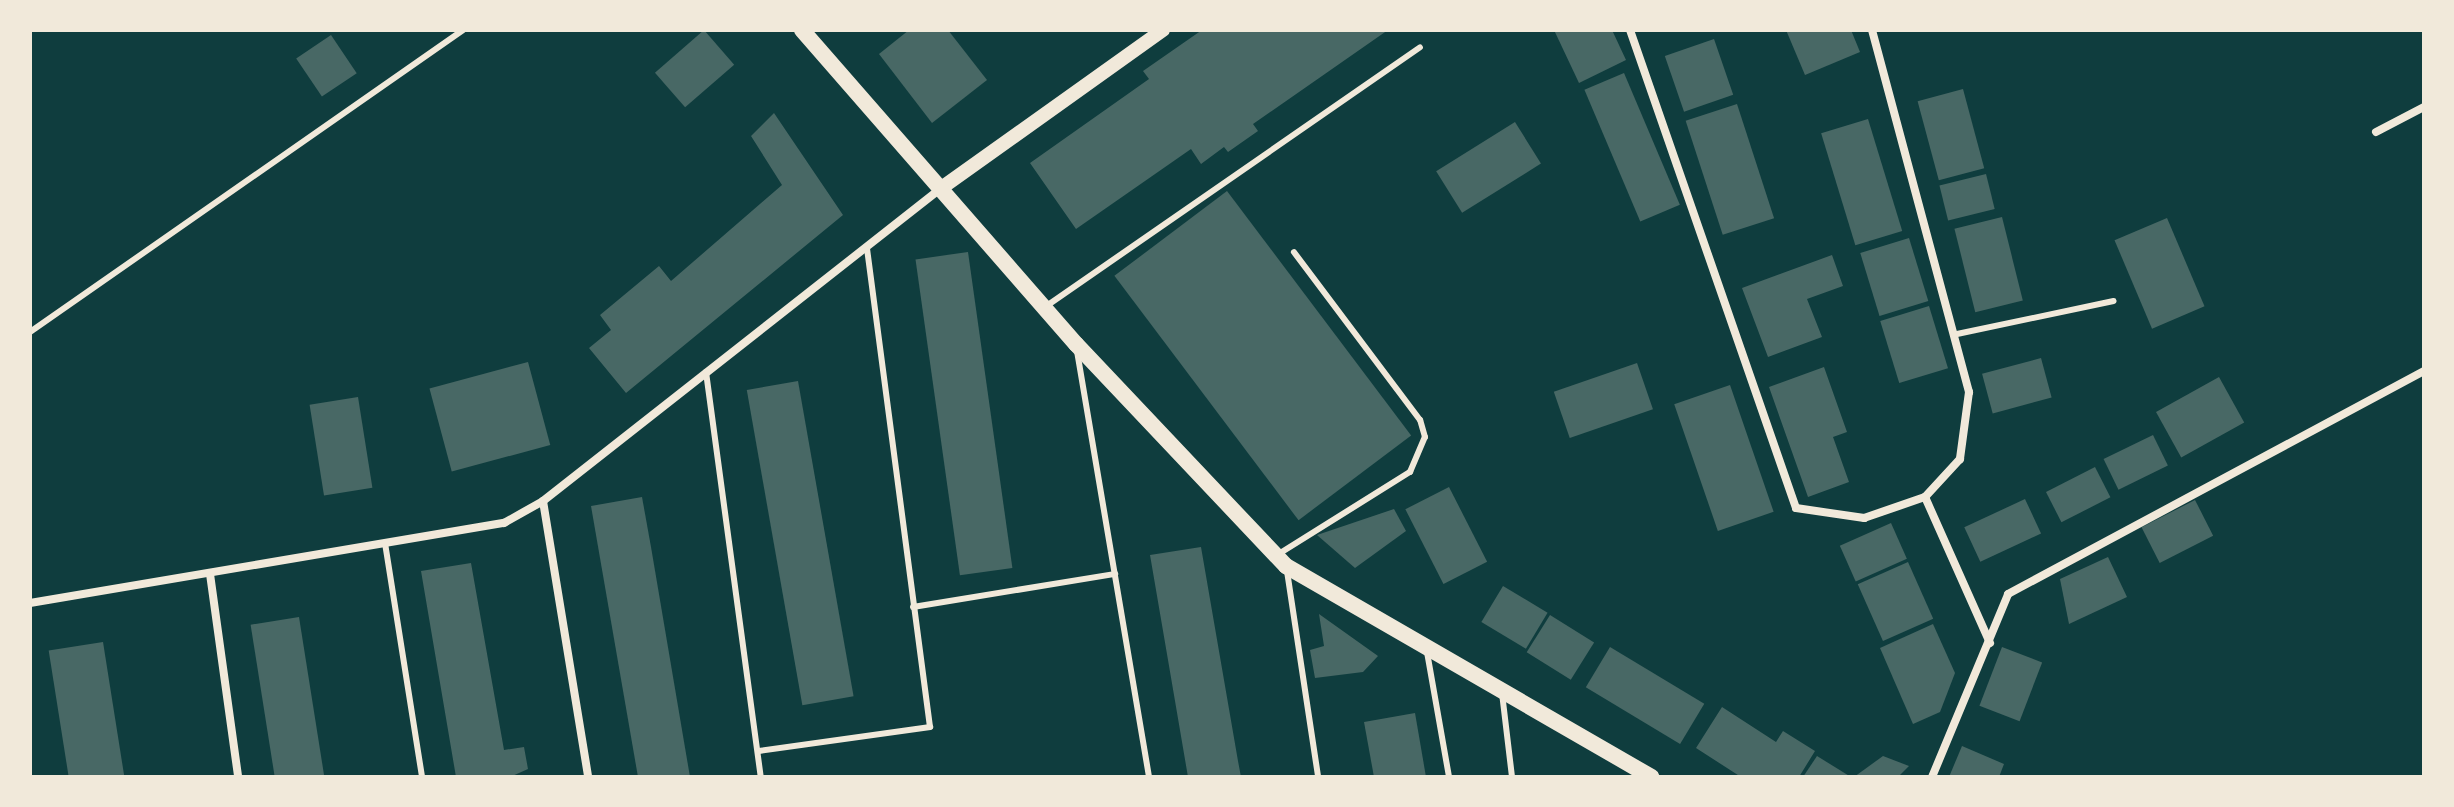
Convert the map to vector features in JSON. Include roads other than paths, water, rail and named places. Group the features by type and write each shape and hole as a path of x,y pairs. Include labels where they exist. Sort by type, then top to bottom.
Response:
{"main road":[{"path":"802,30 1076,344 1281,561 1502,692 1625,770 1651,777"}],"street":[{"path":"30,603 504,523 543,501 940,189 1163,30"},
{"path":"1643,30 1631,32 1796,508 1864,518 1925,497 1960,459 1969,392 1957,334 1872,30"},
{"path":"2376,132 2424,107"},
{"path":"1932,777 2008,594 2424,371"},
{"path":"1925,497 1990,643"},
{"path":"543,501 588,777"},
{"path":"210,574 238,777"}],"lane":[{"path":"30,332 463,30"},
{"path":"1044,307 1420,47"},
{"path":"759,751 930,727 867,248"},
{"path":"1294,252 1420,420 1425,437 1410,472 1281,561 1318,777"},
{"path":"1957,334 2114,301"},
{"path":"1076,344 1149,777"},
{"path":"706,372 761,777"},
{"path":"385,543 422,777"},
{"path":"913,607 1115,574"},
{"path":"1427,648 1449,777"},
{"path":"1502,692 1512,777"}]}
